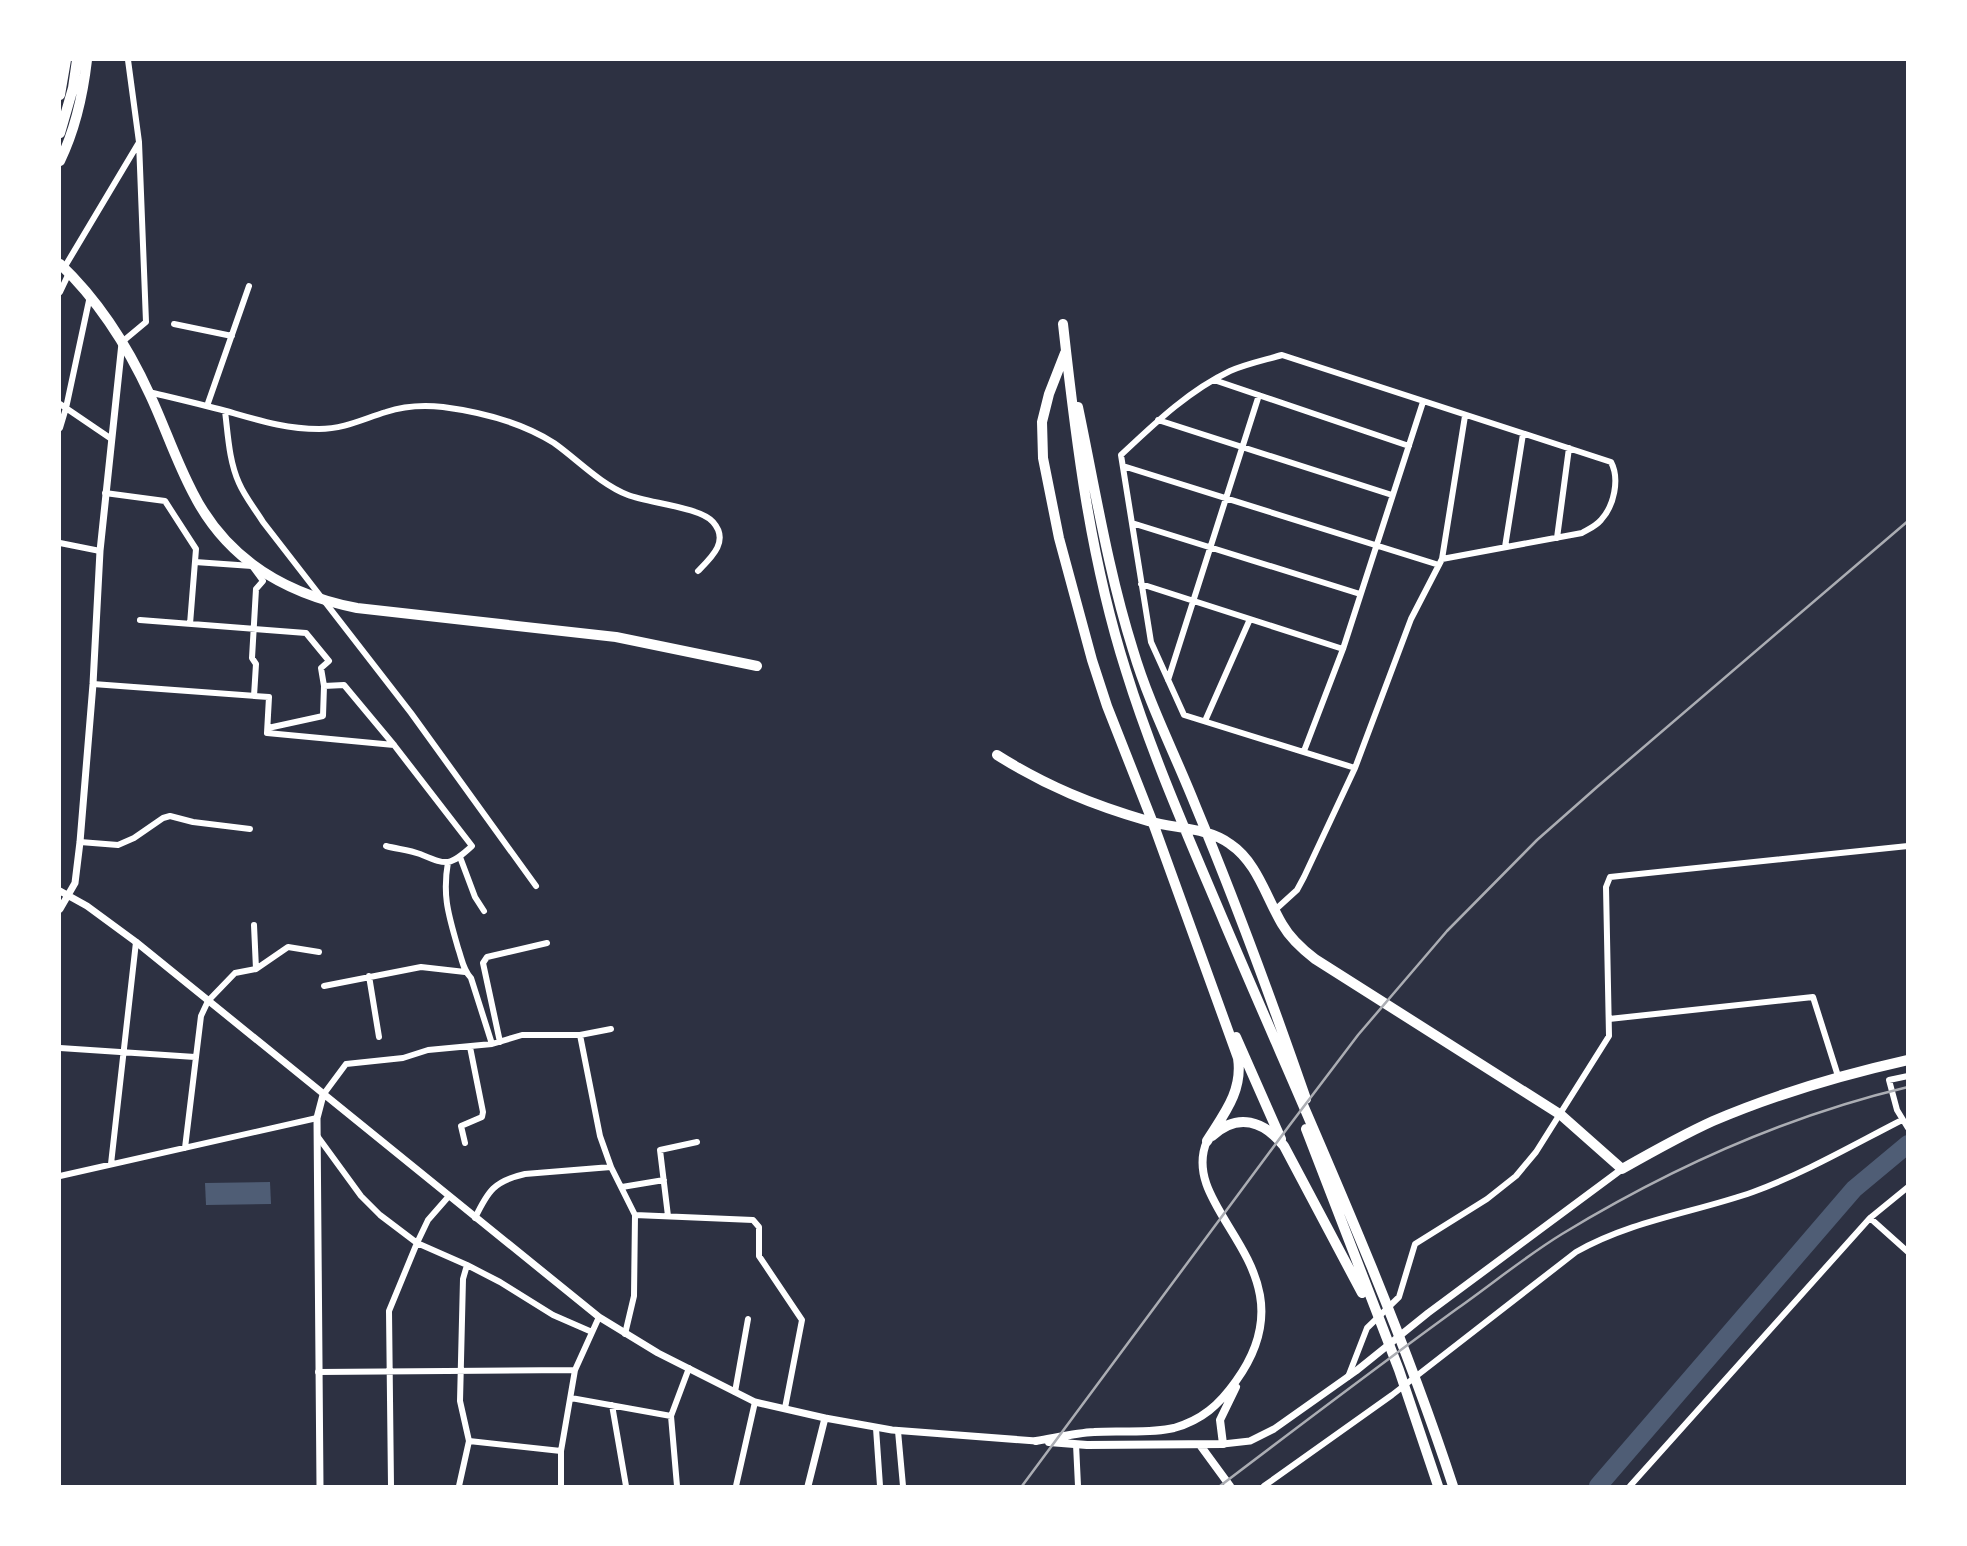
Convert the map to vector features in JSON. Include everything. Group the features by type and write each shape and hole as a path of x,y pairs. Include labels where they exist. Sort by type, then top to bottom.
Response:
{"highway":[{"path":"60,95 66,60"},
{"path":"60,133 73,88 77,60"},
{"path":"60,161 75,126 83,94 87,60"},
{"path":"64,268 90,296 122,342 149,392 200,505 231,547 263,572 298,592 357,608 616,637 757,666"},
{"path":"1063,324 1087,513 1125,670 1182,823 1384,1298 1410,1363 1452,1486"},
{"path":"1066,352 1044,408 1041,437 1047,484 1099,683 1153,822 1234,1046 1239,1069 1236,1092 1207,1141"},
{"path":"1072,391 1123,618 1144,685 1249,939 1329,1168"},
{"path":"997,755 1057,790 1153,822 1207,833 1229,843 1248,860 1291,937 1315,959 1561,1115 1622,1169 1711,1122 1754,1105 1838,1076 1908,1060"},
{"path":"1208,974 1284,1146 1384,1332 1414,1411 1438,1486"},
{"path":"1269,1030 1370,1304"},
{"path":"1207,1141 1227,1125 1247,1122 1271,1131 1284,1146"}],"main road":[{"path":"1036,1441 1076,1444 1223,1444 1221,1417 1254,1349 1260,1329 1262,1305 1261,1293 1251,1267 1207,1185 1202,1160 1207,1141"},
{"path":"1036,1441 1092,1432 1160,1430 1187,1423 1215,1407 1242,1373"},
{"path":"1199,1445 1230,1486"}],"street":[{"path":"60,909 63,892 75,883 80,842 93,684 100,551 122,342 146,322 139,142 128,60"},
{"path":"60,292 64,268 139,142"},
{"path":"207,406 249,286"},
{"path":"60,428 90,296"},
{"path":"174,324 232,336"},
{"path":"1123,466 1376,545 1440,562 1582,533 1599,523 1608,511 1615,490 1615,469 1611,462 1282,355 1231,371 1214,380 1158,420 1121,454 1151,642 1184,715 1355,768"},
{"path":"1214,380 1409,446"},
{"path":"149,392 276,426 321,429 350,426 387,411 416,405 443,407 504,419 552,442 616,489 630,496 702,514 713,522 719,532 720,542 717,551 698,571"},
{"path":"1168,681 1259,395"},
{"path":"1304,751 1343,649 1423,402"},
{"path":"63,406 110,438"},
{"path":"225,411 233,465 238,483 251,505 411,713 536,886"},
{"path":"1275,910 1297,890 1304,877 1355,768 1411,619 1440,562 1465,416"},
{"path":"1158,420 1392,495"},
{"path":"1505,547 1523,434"},
{"path":"1557,538 1569,448"},
{"path":"105,493 165,500 196,549 190,624"},
{"path":"1132,523 1360,594"},
{"path":"60,543 100,551"},
{"path":"195,562 252,566 263,581 256,589 252,658 256,664 254,696"},
{"path":"1141,584 1343,649"},
{"path":"1205,721 1250,619"},
{"path":"140,620 306,634 329,661 321,668 324,686 323,716 268,728"},
{"path":"93,684 269,697 267,733 394,745"},
{"path":"324,686 344,685 472,846 460,857 448,862 432,861 421,855 386,846"},
{"path":"80,842 115,846 170,816 193,822 250,829"},
{"path":"1348,1377 1367,1328 1399,1297 1415,1244 1487,1199 1516,1176 1561,1115 1609,1036 1606,887 1610,877 1908,846"},
{"path":"460,857 475,897 484,911"},
{"path":"448,862 445,881 451,930 465,972 471,978 492,1044"},
{"path":"63,892 136,943 475,1218 599,1317 625,1334 755,1402 876,1428 1036,1441"},
{"path":"254,925 256,969"},
{"path":"111,1164 136,943"},
{"path":"500,1042 483,963 487,957 547,943"},
{"path":"186,1148 201,1016 208,1001 235,973 256,969 288,947 319,952"},
{"path":"324,986 421,967 465,972"},
{"path":"369,976 379,1037"},
{"path":"1609,1019 1813,996 1838,1076"},
{"path":"320,1486 317,1118 323,1095 346,1064 403,1058 428,1050 492,1044 522,1035 580,1035 611,1029"},
{"path":"580,1035 600,1136 611,1167 635,1215 634,1296 625,1334"},
{"path":"465,1143 461,1126 482,1118 483,1112 470,1047"},
{"path":"60,1048 195,1057"},
{"path":"1264,1486 1392,1395 1576,1252 1605,1236 1628,1228 1752,1192 1905,1124 1897,1110 1889,1080 1908,1076"},
{"path":"60,1175 317,1118"},
{"path":"318,1137 361,1196 380,1215 416,1243 467,1265 553,1315 592,1332"},
{"path":"668,1216 660,1150 697,1142"},
{"path":"475,1218 488,1192 511,1177 611,1167"},
{"path":"1223,1444 1250,1441 1266,1433 1348,1377 1428,1313 1622,1169"},
{"path":"622,1188 664,1180"},
{"path":"1630,1486 1870,1218 1908,1186"},
{"path":"391,1486 389,1311 428,1220 449,1196"},
{"path":"635,1215 753,1220 760,1227 759,1256 802,1320 785,1408"},
{"path":"1870,1218 1908,1252"},
{"path":"459,1486 468,1441 460,1401 459,1371 463,1279 467,1265"},
{"path":"561,1486 561,1451 575,1370 599,1317"},
{"path":"736,1392 748,1319"},
{"path":"677,1486 671,1416 689,1368"},
{"path":"318,1372 575,1370"},
{"path":"571,1398 671,1416"},
{"path":"736,1486 755,1402"},
{"path":"612,1405 626,1486"},
{"path":"808,1486 825,1418"},
{"path":"876,1428 880,1486"},
{"path":"898,1431 903,1486"},
{"path":"468,1441 561,1451"},
{"path":"1076,1444 1078,1486"}],"water":[{"path":"270,1182 271,1204 206,1205 205,1183"}],"waterway":[{"path":"1598,1486 1854,1189 1908,1144"}],"railway":[{"path":"1022,1486 1358,1035 1447,931 1537,840 1908,521"},
{"path":"1220,1486 1522,1261 1603,1210 1686,1167 1773,1129 1862,1099 1908,1087"}]}
